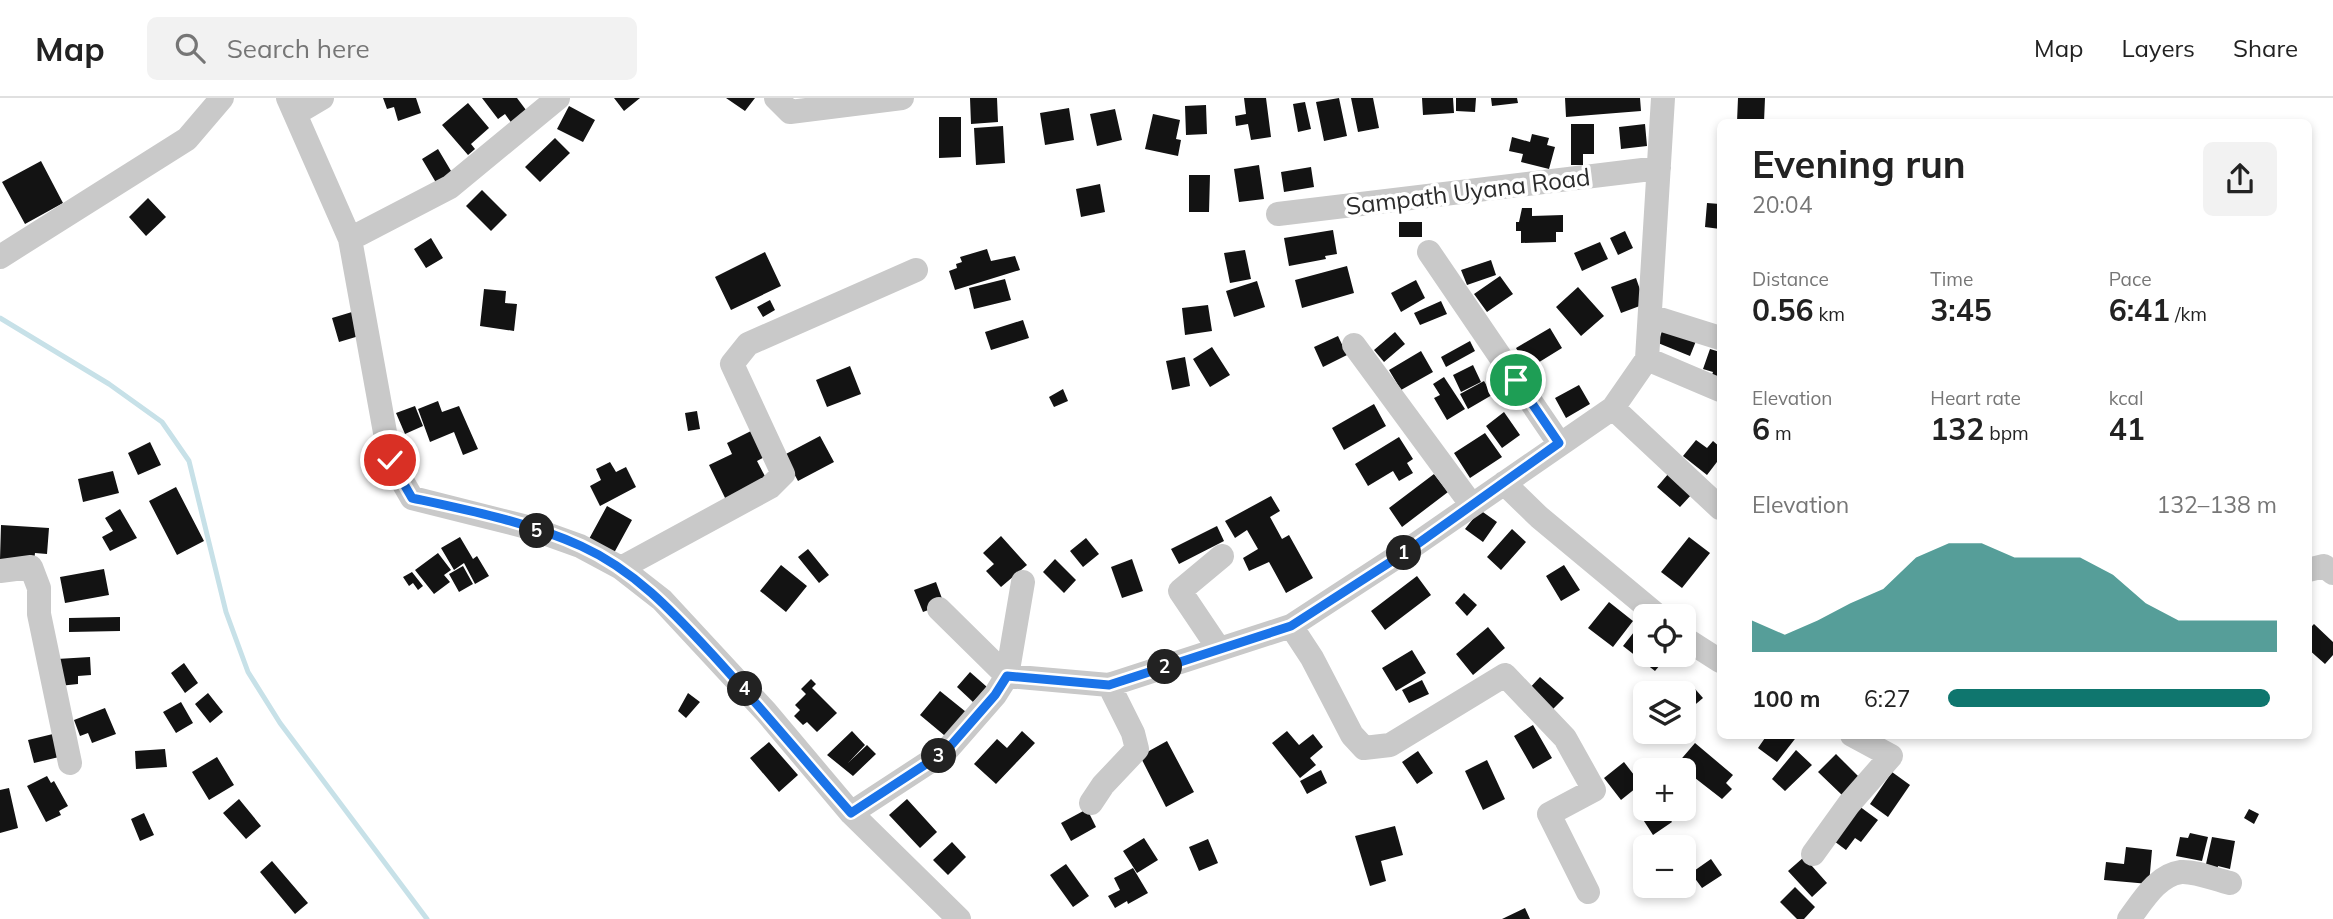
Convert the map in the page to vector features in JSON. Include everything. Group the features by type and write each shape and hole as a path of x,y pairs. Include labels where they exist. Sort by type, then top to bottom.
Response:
{"street":[{"path":"0,257 187,139 222,98"},
{"path":"321,98 291,106 350,239 390,460 412,498 527,527 580,546 621,568 662,600 766,712 851,813 959,919"},
{"path":"350,239 450,187 558,98"},
{"path":"776,98 790,112 902,98"},
{"path":"939,609 1007,676 1109,685 1291,626 1409,550 1559,443 1613,408 1647,359 1663,98"},
{"name":"Sampath Uyana Road","path":"1278,214 1659,168"},
{"path":"1429,253 1559,443"},
{"path":"621,568 769,487 783,474 732,364 748,344 915,270"},
{"path":"1650,316 1717,337"},
{"path":"1354,345 1471,505"},
{"path":"1647,359 1717,389"},
{"path":"1613,408 1717,505"},
{"path":"1504,483 1539,517 1644,604"},
{"path":"1219,649 1180,591 1222,556"},
{"path":"2312,569 2324,566 2333,573"},
{"path":"0,571 31,567 39,588 39,614 71,763"},
{"path":"851,813 946,751 995,695 1007,676 1023,582"},
{"path":"1291,626 1312,658 1352,735 1364,748 1391,745 1505,675 1565,738 1594,790 1549,814 1588,892"},
{"path":"1696,646 1717,659"},
{"path":"1091,803 1103,785 1137,749 1133,733 1109,685"},
{"path":"1813,854 1849,804 1891,756 1859,739"},
{"path":"2129,919 2152,887 2169,876 2182,872 2230,883"}],"building":[{"path":"383,98 416,98 421,113 398,121 394,107 387,109"},
{"path":"482,98 517,98 529,114 513,125 505,114 498,119"},
{"path":"614,98 640,98 624,111"},
{"path":"726,98 755,98 745,111"},
{"path":"970,98 997,98 998,122 971,124"},
{"path":"1244,98 1266,98 1271,137 1251,140 1248,124 1236,126 1235,116 1246,114"},
{"path":"1339,98 1347,136 1324,141 1316,102"},
{"path":"1351,98 1373,98 1379,128 1358,132"},
{"path":"1422,98 1453,98 1454,113 1423,115"},
{"path":"1456,98 1476,98 1475,112 1456,111"},
{"path":"1491,98 1517,98 1518,103 1492,106"},
{"path":"1565,98 1640,98 1641,111 1566,117"},
{"path":"1738,98 1765,98 1764,119 1737,119"},
{"path":"1305,102 1311,129 1298,132 1293,104"},
{"path":"468,103 489,128 471,144 475,149 468,155 442,125"},
{"path":"1206,105 1207,134 1186,135 1185,106"},
{"path":"569,106 595,120 583,142 557,129"},
{"path":"1069,108 1074,140 1045,145 1040,113"},
{"path":"1115,109 1122,140 1097,146 1090,114"},
{"path":"1153,114 1180,120 1176,139 1181,140 1178,156 1145,149"},
{"path":"939,117 961,117 961,157 939,158"},
{"path":"1571,124 1594,124 1594,154 1583,154 1583,165 1571,165"},
{"path":"1645,124 1647,146 1621,149 1619,127"},
{"path":"1003,126 1005,163 976,165 974,128"},
{"path":"1532,134 1549,138 1547,145 1555,147 1549,169 1521,162 1523,154 1509,151 1512,137 1530,142"},
{"path":"555,138 570,153 540,182 525,167"},
{"path":"438,149 454,176 438,186 422,159"},
{"path":"41,161 63,203 25,224 2,182"},
{"path":"1259,165 1264,199 1239,202 1234,169"},
{"path":"1311,167 1314,187 1284,192 1281,172"},
{"path":"1189,175 1210,175 1209,212 1189,212"},
{"path":"1100,184 1105,212 1081,217 1076,189"},
{"path":"482,190 507,215 491,231 466,206"},
{"path":"148,198 166,217 146,236 129,217"},
{"path":"1707,203 1717,204 1717,229 1705,227"},
{"path":"1522,208 1532,208 1532,216 1563,215 1563,232 1556,232 1556,242 1521,243 1521,231 1516,231 1516,222 1519,222"},
{"path":"1399,222 1422,222 1422,237 1399,237"},
{"path":"1333,230 1337,254 1325,256 1326,259 1289,266 1284,238"},
{"path":"1625,231 1633,248 1618,255 1610,238"},
{"path":"431,238 443,258 426,268 414,249"},
{"path":"1600,242 1608,259 1582,271 1574,253"},
{"path":"987,249 991,261 1015,256 1020,270 955,290 949,271 962,262 960,257"},
{"path":"1245,250 1251,279 1230,283 1224,253"},
{"path":"765,252 781,286 731,310 715,277"},
{"path":"1491,260 1496,275 1467,285 1461,270"},
{"path":"1347,266 1354,293 1302,308 1295,280"},
{"path":"1500,276 1513,294 1487,312 1474,294"},
{"path":"1636,278 1645,304 1621,313 1611,287"},
{"path":"1005,279 1011,300 974,309 969,288"},
{"path":"1416,280 1425,298 1401,312 1391,293"},
{"path":"1257,281 1265,307 1234,317 1226,291"},
{"path":"1578,287 1604,316 1581,336 1556,307"},
{"path":"484,289 506,291 505,303 517,304 514,331 480,326"},
{"path":"770,300 775,310 763,317 757,307"},
{"path":"1441,301 1447,314 1420,325 1414,313"},
{"path":"1208,305 1212,331 1185,335 1182,308"},
{"path":"352,312 359,336 339,342 332,318"},
{"path":"1023,320 1029,338 991,350 985,332"},
{"path":"1550,328 1562,348 1528,369 1516,348"},
{"path":"1663,328 1696,341 1690,356 1658,343"},
{"path":"1395,332 1405,344 1384,362 1374,350"},
{"path":"1338,336 1347,355 1323,367 1314,347"},
{"path":"1470,341 1475,351 1446,367 1441,357"},
{"path":"1212,347 1230,375 1210,387 1193,359"},
{"path":"1710,349 1717,351 1717,380 1711,378 1713,372 1703,369"},
{"path":"1421,351 1433,372 1401,390 1389,370"},
{"path":"1185,357 1190,386 1172,390 1166,361"},
{"path":"1473,365 1481,382 1461,392 1453,375"},
{"path":"850,366 861,394 827,407 816,380"},
{"path":"1444,377 1465,409 1447,420 1434,398 1440,395 1433,384"},
{"path":"1484,381 1492,395 1468,409 1460,394"},
{"path":"1579,385 1590,404 1566,418 1555,398"},
{"path":"1063,389 1068,401 1054,407 1049,397"},
{"path":"438,401 442,412 459,406 478,449 463,455 454,432 430,442 418,409"},
{"path":"1374,404 1386,426 1344,450 1332,428"},
{"path":"415,406 423,426 405,434 396,413"},
{"path":"697,411 700,429 688,431 685,413"},
{"path":"1504,412 1520,435 1502,448 1486,426"},
{"path":"755,429 768,455 757,461 769,484 728,504 709,465 732,454 727,443"},
{"path":"1485,433 1502,457 1470,478 1454,453"},
{"path":"820,436 834,462 798,481 784,455"},
{"path":"1399,437 1413,459 1407,463 1413,473 1399,481 1393,471 1368,486 1355,464"},
{"path":"1696,440 1707,448 1713,441 1717,444 1717,462 1707,475 1683,456"},
{"path":"150,442 161,465 138,475 128,453"},
{"path":"610,462 616,472 626,467 636,487 600,506 590,486 601,480 596,469"},
{"path":"113,471 119,493 83,502 78,479"},
{"path":"1669,473 1692,494 1680,507 1657,487"},
{"path":"1434,474 1448,492 1402,527 1389,508"},
{"path":"176,487 204,541 177,555 149,501"},
{"path":"1271,496 1280,511 1270,517 1282,539 1289,535 1313,578 1286,593 1269,562 1249,571 1243,558 1258,549 1247,530 1235,538 1225,521"},
{"path":"607,506 632,520 614,553 589,539"},
{"path":"120,509 137,538 110,551 102,537 113,531 105,518"},
{"path":"1480,510 1497,522 1483,542 1465,529"},
{"path":"1,525 49,528 47,554 35,553 34,561 0,559"},
{"path":"1217,526 1224,541 1179,564 1171,549"},
{"path":"1512,529 1526,542 1501,570 1487,557"},
{"path":"1001,536 1027,565 1001,587 986,571 994,564 983,553"},
{"path":"460,537 473,559 477,556 489,576 475,584 464,563 454,570 441,548"},
{"path":"1689,537 1710,553 1682,588 1661,572"},
{"path":"1086,538 1099,554 1083,567 1070,551"},
{"path":"808,549 829,575 819,583 798,557"},
{"path":"438,553 451,570 444,575 450,582 434,594 415,570"},
{"path":"1055,559 1076,580 1064,593 1043,572"},
{"path":"1132,559 1143,591 1122,598 1111,567"},
{"path":"781,565 807,586 786,612 760,591"},
{"path":"1564,565 1580,590 1561,601 1546,576"},
{"path":"463,566 473,584 459,592 449,574"},
{"path":"104,569 109,595 65,603 60,577"},
{"path":"412,572 423,586 418,590 413,583 409,586 403,577"},
{"path":"1417,576 1431,595 1385,630 1371,611"},
{"path":"936,582 944,604 923,612 914,590"},
{"path":"1464,593 1477,605 1467,616 1455,603"},
{"path":"1609,602 1633,621 1613,647 1588,628"},
{"path":"120,617 120,631 69,632 69,618"},
{"path":"2314,624 2333,642 2333,655 2325,664 2312,653"},
{"path":"1488,627 1505,648 1473,675 1456,654"},
{"path":"1633,633 1633,654 1623,646"},
{"path":"1412,650 1426,673 1396,691 1382,668"},
{"path":"90,657 91,675 78,676 78,684 59,686 57,659"},
{"path":"184,663 198,683 185,693 171,673"},
{"path":"970,672 987,687 973,702 957,687"},
{"path":"1540,677 1564,698 1549,713 1526,692"},
{"path":"811,679 816,684 812,688 837,713 817,732 807,722 803,725 794,716 800,710 795,705 806,694 801,689"},
{"path":"1422,680 1429,694 1409,703 1402,690"},
{"path":"1696,690 1703,698 1696,704"},
{"path":"940,691 971,716 950,740 920,715"},
{"path":"208,693 223,712 210,723 195,704"},
{"path":"688,693 700,702 686,718 678,711"},
{"path":"181,702 193,723 176,733 163,712"},
{"path":"105,708 116,734 92,743 88,733 80,736 74,720"},
{"path":"1533,725 1552,758 1533,769 1514,736"},
{"path":"852,731 865,745 848,763 867,745 876,754 853,776 827,755"},
{"path":"1022,731 1035,743 996,784 974,764 997,739 1007,748"},
{"path":"1287,731 1299,745 1313,734 1323,747 1310,758 1316,765 1300,778 1272,743"},
{"path":"53,734 59,757 34,763 28,740"},
{"path":"1764,739 1795,739 1777,762 1758,748"},
{"path":"1167,741 1194,792 1166,807 1140,756"},
{"path":"769,742 798,775 779,792 750,758"},
{"path":"1696,744 1733,775 1726,783 1732,789 1722,799 1696,779 1696,758 1682,758"},
{"path":"165,749 167,767 136,769 135,751"},
{"path":"1796,750 1812,765 1785,791 1772,779"},
{"path":"1418,751 1433,773 1417,784 1402,762"},
{"path":"1836,754 1860,778 1842,795 1818,772"},
{"path":"217,757 234,785 209,800 192,772"},
{"path":"1487,760 1505,799 1483,810 1465,771"},
{"path":"1624,762 1633,774 1633,790 1621,800 1604,778"},
{"path":"1321,770 1327,783 1307,794 1300,781"},
{"path":"1892,772 1910,785 1888,817 1870,804"},
{"path":"47,776 51,783 54,781 68,806 59,811 61,815 46,822 27,786"},
{"path":"9,788 18,828 0,833 0,790"},
{"path":"239,799 261,826 246,839 223,813"},
{"path":"907,799 937,832 920,848 889,815"},
{"path":"1859,806 1878,820 1861,842 1855,838 1846,850 1834,841"},
{"path":"1087,809 1096,827 1071,841 1061,823"},
{"path":"2249,809 2259,814 2254,824 2244,818"},
{"path":"144,813 154,835 140,841 131,819"},
{"path":"1644,821 1671,821 1672,822 1653,835"},
{"path":"1395,826 1403,855 1381,861 1386,881 1370,886 1355,836"},
{"path":"2190,833 2208,837 2202,861 2176,856 2180,837 2188,838"},
{"path":"2212,837 2235,841 2230,869 2218,866 2217,871 2206,864"},
{"path":"1144,838 1158,860 1137,873 1123,851"},
{"path":"1208,839 1218,863 1199,871 1189,847"},
{"path":"952,842 966,857 948,875 933,860"},
{"path":"2126,847 2152,850 2149,884 2104,880 2106,862 2124,864"},
{"path":"1804,857 1827,883 1812,897 1788,871"},
{"path":"1711,859 1722,875 1702,888 1696,880 1696,870"},
{"path":"272,861 308,903 295,914 260,872"},
{"path":"1066,864 1089,896 1073,907 1050,875"},
{"path":"1133,868 1148,893 1115,908 1108,896 1120,890 1114,878"},
{"path":"1795,887 1815,907 1804,919 1797,919 1780,902"},
{"path":"1525,908 1530,919 1502,919"}],"waterway":[{"path":"0,318 109,384 162,422 189,461 226,612 248,672 280,723 427,919"}],"route":[{"path":"390,460 412,498 527,527 580,546 621,568 662,600 766,712 851,813 946,751 995,695 1007,676 1109,685 1291,626 1409,550 1559,443 1516,380"}]}
